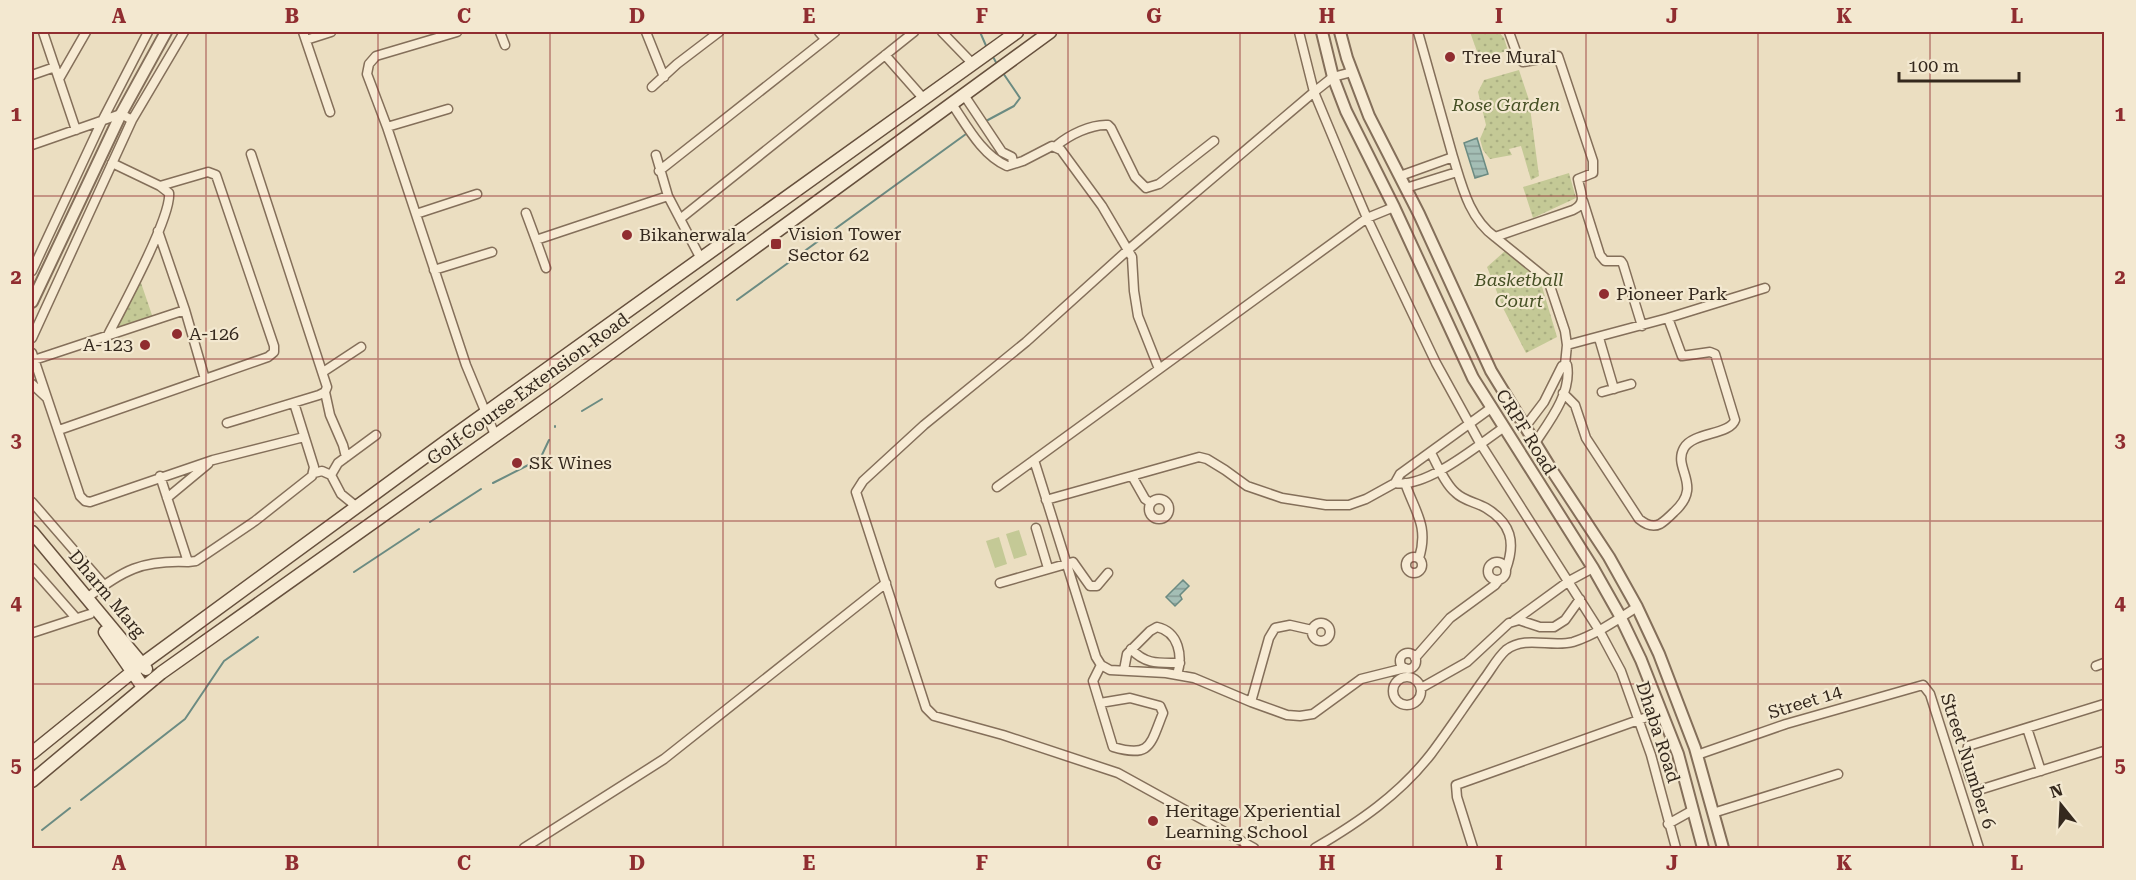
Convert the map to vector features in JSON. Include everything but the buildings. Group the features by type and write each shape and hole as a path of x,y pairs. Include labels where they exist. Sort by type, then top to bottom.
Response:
{"main road":[{"name":"Golf Course Extension Road","path":"33,752 138,667 1017,32"},
{"name":"Golf Course Extension Road","path":"32,781 143,687 1050,32"},
{"name":"Dharm Marg","path":"32,532 87,598 138,667 143,687"},
{"name":"Dharm Marg","path":"32,545 111,639 138,667 154,679"},
{"path":"33,752 50,764"}],"street":[{"path":"43,32 76,130"},
{"path":"59,79 86,32"},
{"path":"42,280 32,272 102,121 148,32"},
{"path":"32,302 120,114 166,32"},
{"path":"32,338 132,120 184,32"},
{"path":"330,112 304,36 331,32"},
{"path":"457,32 376,57 369,64 367,74 434,270 495,435"},
{"path":"500,32 505,45"},
{"path":"646,32 664,77"},
{"path":"652,87 719,32"},
{"path":"819,32 825,39"},
{"path":"659,171 835,32"},
{"path":"680,219 915,32"},
{"path":"942,32 972,63"},
{"name":"Dhaba Road","path":"1299,32 1314,92 1367,218 1431,353 1480,443 1569,581 1621,670 1651,755 1676,849"},
{"name":"CRPF Road","path":"1322,32 1333,76 1346,111 1394,207 1473,378 1590,563 1621,618 1641,660 1678,754 1703,849"},
{"path":"1340,32 1369,116 1406,188 1485,361 1603,548 1637,607 1659,654 1697,755 1723,849"},
{"path":"1418,32 1457,172 1469,206 1477,219 1495,237 1548,280 1565,331 1567,345 1565,365 1568,369 1563,393 1554,416 1535,443"},
{"path":"1509,32 1518,57 1523,62 1558,56 1593,160 1593,173 1578,179 1583,201 1600,255 1605,261 1621,261 1623,264 1642,326"},
{"path":"885,55 923,98"},
{"path":"32,75 55,68"},
{"path":"1254,849 1118,773 1003,735 934,716 926,708 856,492 857,487 924,425 1026,342 1129,249 1314,92 1333,76 1352,72"},
{"path":"964,95 1002,152 1012,158 1014,164"},
{"path":"952,104 987,152 1007,166 1056,146 1072,135 1103,124 1108,125 1136,177 1146,188 1159,184 1214,141"},
{"path":"387,127 448,109"},
{"path":"32,146 120,114 132,120"},
{"path":"1056,146 1102,206 1129,249 1134,265 1134,291 1138,316 1159,369"},
{"path":"251,154 323,372 332,422 346,457"},
{"path":"656,155 668,196 701,259"},
{"path":"1400,176 1453,157"},
{"path":"108,335 158,231 170,199 169,193 160,186 112,163"},
{"path":"59,430 268,357 274,352 274,346 216,175 208,172 160,186"},
{"path":"1406,188 1457,172"},
{"path":"416,214 477,194"},
{"path":"536,240 668,196"},
{"path":"1495,237 1573,210 1581,206 1583,201"},
{"path":"997,487 1367,218 1394,207"},
{"path":"526,213 546,268"},
{"path":"158,231 185,310 205,379"},
{"path":"434,270 492,252"},
{"path":"1567,345 1642,326 1765,288"},
{"path":"185,310 33,357 80,496 90,502 213,459 304,437"},
{"path":"1563,393 1575,405 1586,438 1638,519 1650,526 1663,522 1677,509 1687,495 1687,482 1681,457 1685,445 1692,440 1731,427 1735,420 1715,354 1710,352 1682,356 1668,318"},
{"path":"1599,338 1614,389"},
{"path":"323,372 361,347"},
{"path":"1525,426 1541,406 1562,366 1565,365"},
{"path":"32,384 48,398"},
{"path":"1602,392 1631,384"},
{"path":"227,423 325,392"},
{"path":"294,403 314,472"},
{"path":"1541,406 1554,416"},
{"path":"1395,483 1400,474 1491,408"},
{"path":"1046,500 1199,457 1208,459 1226,470 1246,486 1302,502 1338,506 1366,499 1395,483 1405,483 1440,470 1503,428"},
{"path":"332,475 338,463 376,435"},
{"path":"1415,658 1450,618 1504,577 1512,546 1511,538 1502,521 1486,508 1455,493 1431,453"},
{"path":"167,498 213,459"},
{"path":"1034,460 1096,657 1101,665 1115,671 1194,678 1287,715 1307,716 1361,679 1413,668 1416,663 1410,653 1402,656 1400,663 1405,668"},
{"path":"87,598 133,568 145,564 196,561 222,545 314,472 322,471 332,475 340,494 357,507"},
{"path":"1132,476 1145,499 1151,503"},
{"path":"160,477 188,562"},
{"path":"1405,483 1423,529 1424,543 1419,558"},
{"path":"32,502 104,585"},
{"path":"1035,528 1048,568"},
{"path":"1421,688 1467,662 1514,621 1569,581 1603,548"},
{"path":"1000,583 1073,562 1090,586 1097,585 1108,573"},
{"path":"1499,580 1493,580 1488,576 1488,566 1497,562 1506,568"},
{"path":"32,568 76,618"},
{"path":"524,849 664,759 886,584"},
{"path":"1514,621 1525,621 1548,628 1554,627 1565,620 1580,599"},
{"path":"1315,849 1357,824 1397,793 1431,754 1457,714 1505,651 1522,644 1561,645 1574,642 1621,618 1637,607"},
{"path":"32,633 90,614"},
{"path":"1251,702 1269,638 1275,628 1290,625 1312,630"},
{"path":"1124,670 1127,654 1157,627 1173,634 1180,663 1177,675"},
{"path":"1131,649 1143,660 1154,663 1180,663"},
{"path":"1100,703 1130,698 1160,706 1162,713 1150,744 1146,748 1131,752 1113,747 1093,681 1101,665"},
{"name":"Street 14","path":"1697,755 1786,724 1923,685"},
{"name":"Street Number 6","path":"1923,685 1930,694 1979,849"},
{"path":"2104,704 1968,746 1965,757 1967,767 1979,790 2104,752"},
{"path":"1473,849 1457,797 1456,785 1661,712"},
{"path":"2027,728 2041,771"},
{"path":"1713,813 1838,774"},
{"path":"1668,824 1693,810"}],"green space":[{"path":"1470,32 1499,32 1504,38 1508,51 1479,57"},
{"name":"Rose Garden","path":"1519,70 1529,100 1539,176 1531,180 1521,146 1509,149 1512,155 1490,159 1483,150 1480,139 1486,125 1478,92 1484,80"},
{"path":"1569,173 1576,198 1533,218 1523,187"},
{"name":"Basketball Court","path":"1505,251 1538,273 1557,337 1526,353 1504,310 1487,267"},
{"path":"139,277 153,318 113,332"},
{"path":"1019,530 1027,555 1014,559 1006,534"},
{"path":"999,537 1007,564 995,568 986,541"}],"water":[{"path":"1477,138 1488,174 1475,178 1464,143"},
{"path":"1183,580 1189,586 1180,595 1182,599 1175,606 1166,597"}],"waterway":[{"path":"980,32 987,48"},
{"path":"992,55 998,66"},
{"path":"986,121 1014,106 1020,98 1003,73"},
{"path":"737,300 966,134"},
{"path":"582,411 602,399"},
{"path":"493,483 540,459 549,440"},
{"path":"430,522 481,489"},
{"path":"354,572 419,529"},
{"path":"81,800 185,719 224,661 258,637"},
{"path":"42,830 70,808"}],"place":[{"name":"Tree Mural","path":"1450,57"},
{"name":"Bikanerwala","path":"627,235"},
{"name":"Vision Tower Sector 62","path":"776,244"},
{"name":"Pioneer Park","path":"1604,294"},
{"name":"A-126","path":"177,334"},
{"name":"A-123","path":"145,345"},
{"name":"SK Wines","path":"517,463"},
{"name":"Heritage Xperiential Learning School","path":"1153,821"}]}
